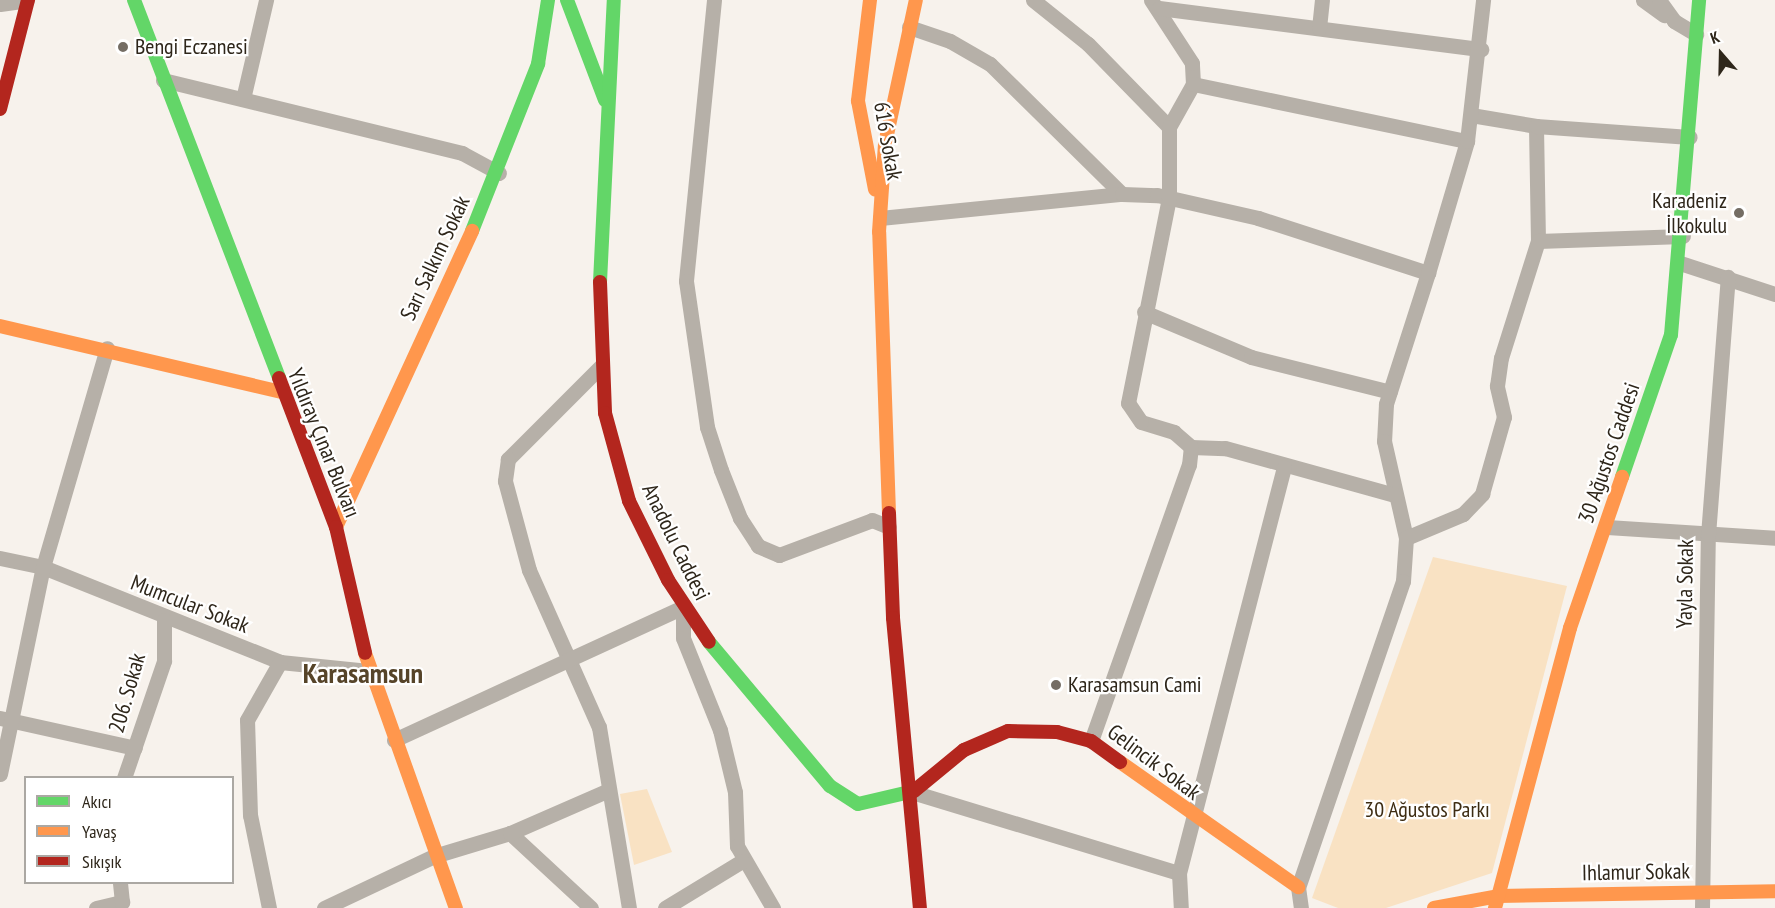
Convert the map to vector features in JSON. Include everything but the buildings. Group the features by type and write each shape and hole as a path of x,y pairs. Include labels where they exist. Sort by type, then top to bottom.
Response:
{"street":[{"path":"0,4 28,0 0,109"},
{"name":"Yıldıray Çınar Bulvarı","path":"134,0 281,392 336,526 369,671 434,856 456,908"},
{"path":"243,99 266,0"},
{"name":"Sarı Salkım Sokak","path":"336,526 499,173 538,64 548,0"},
{"path":"567,0 608,107"},
{"name":"Anadolu Caddesi","path":"614,0 598,325 605,413 629,501 683,607 719,658 830,786 858,804 912,792"},
{"path":"714,0 686,281 707,427 721,470 758,546 779,555 872,520 889,527"},
{"name":"616 Sokak","path":"870,0 858,101 880,218"},
{"path":"916,0 885,144 880,218 889,527 920,908"},
{"path":"1033,0 1088,44 1170,127"},
{"path":"1319,28 1322,0"},
{"path":"1301,908 1298,887 1403,582 1406,538 1384,441 1390,392 1467,141 1481,49 1483,0"},
{"path":"1643,0 1696,34"},
{"path":"1659,0 1674,21"},
{"name":"30 Ağustos Caddesi","path":"1497,902 1570,628 1671,335 1683,236 1699,0"},
{"path":"1155,4 1481,49"},
{"path":"1155,4 1192,63 1193,84 1170,127 1169,198 1144,312 1128,404 1142,422 1174,432 1191,447 1225,448 1284,467 1395,495"},
{"path":"909,27 950,41 990,64 1122,194"},
{"path":"164,80 462,153 499,173"},
{"path":"1193,84 1467,141"},
{"path":"1471,115 1536,126 1690,137"},
{"path":"1406,538 1463,514 1482,494 1504,417 1497,386 1501,357 1538,240 1536,126"},
{"path":"880,218 1122,194 1169,198 1258,218 1428,273"},
{"path":"1538,240 1683,236"},
{"path":"1680,263 1775,294"},
{"name":"Yayla Sokak","path":"1702,908 1708,535 1728,277"},
{"path":"1144,312 1251,357 1390,392"},
{"path":"0,326 107,348 281,392"},
{"path":"0,774 5,719 43,567 107,348"},
{"path":"601,366 508,459 506,481 515,525 567,660 599,727 629,908"},
{"path":"1091,741 1191,447"},
{"path":"1181,908 1179,873 1191,816 1284,467"},
{"path":"1607,526 1775,538"},
{"name":"Mumcular Sokak","path":"0,558 43,567 164,620 280,662 369,671"},
{"path":"394,740 683,607 683,638 720,730 735,792 742,861 773,908"},
{"name":"206. Sokak","path":"124,776 164,661 164,620"},
{"path":"269,908 249,805 247,720 280,662"},
{"path":"5,719 135,748"},
{"name":"Gelincik Sokak","path":"912,792 964,750 1008,732 1057,732 1091,741 1191,816 1298,887"},
{"path":"324,908 434,856 510,832 609,790"},
{"path":"912,792 1179,873"},
{"path":"510,832 591,908"},
{"path":"665,908 742,861"},
{"path":"96,908 122,905 120,884"},
{"name":"Ihlamur Sokak","path":"1434,908 1497,902 1702,892 1775,891"},
{"path":"1497,902 1522,908"}],"green space":[{"name":"30 Ağustos Parkı","path":"1433,557 1567,586 1492,873 1386,908 1338,908 1312,898"},
{"path":"647,789 672,852 634,865 620,794"}],"traffic: fast":[{"path":"134,0 279,378"},
{"path":"472,231 538,64 548,0"},
{"path":"567,0 605,100"},
{"path":"600,282 614,0"},
{"path":"1622,477 1671,335 1699,0"},
{"path":"709,642 830,786 858,804 914,791"}],"traffic: slow":[{"path":"870,0 858,101 875,189"},
{"path":"889,513 879,232 885,144 916,0"},
{"path":"336,527 472,231"},
{"path":"0,326 281,392"},
{"path":"1495,908 1570,628 1622,477"},
{"path":"365,653 456,908"},
{"path":"1120,762 1298,887"},
{"path":"1434,908 1498,896 1775,891"}],"traffic: jam":[{"path":"0,109 28,0"},
{"path":"600,282 605,413 629,501 668,580 709,642"},
{"path":"279,378 336,527 365,653"},
{"path":"889,513 893,618 920,908"},
{"path":"914,791 964,750 1008,731 1057,732 1091,741 1120,762"}],"place":[{"name":"Bengi Eczanesi","path":"123,47"},
{"name":"Karadeniz İlkokulu","path":"1739,213"},
{"name":"Karasamsun Cami","path":"1056,685"}],"district":[{"name":"Karasamsun","path":"363,673"}]}
